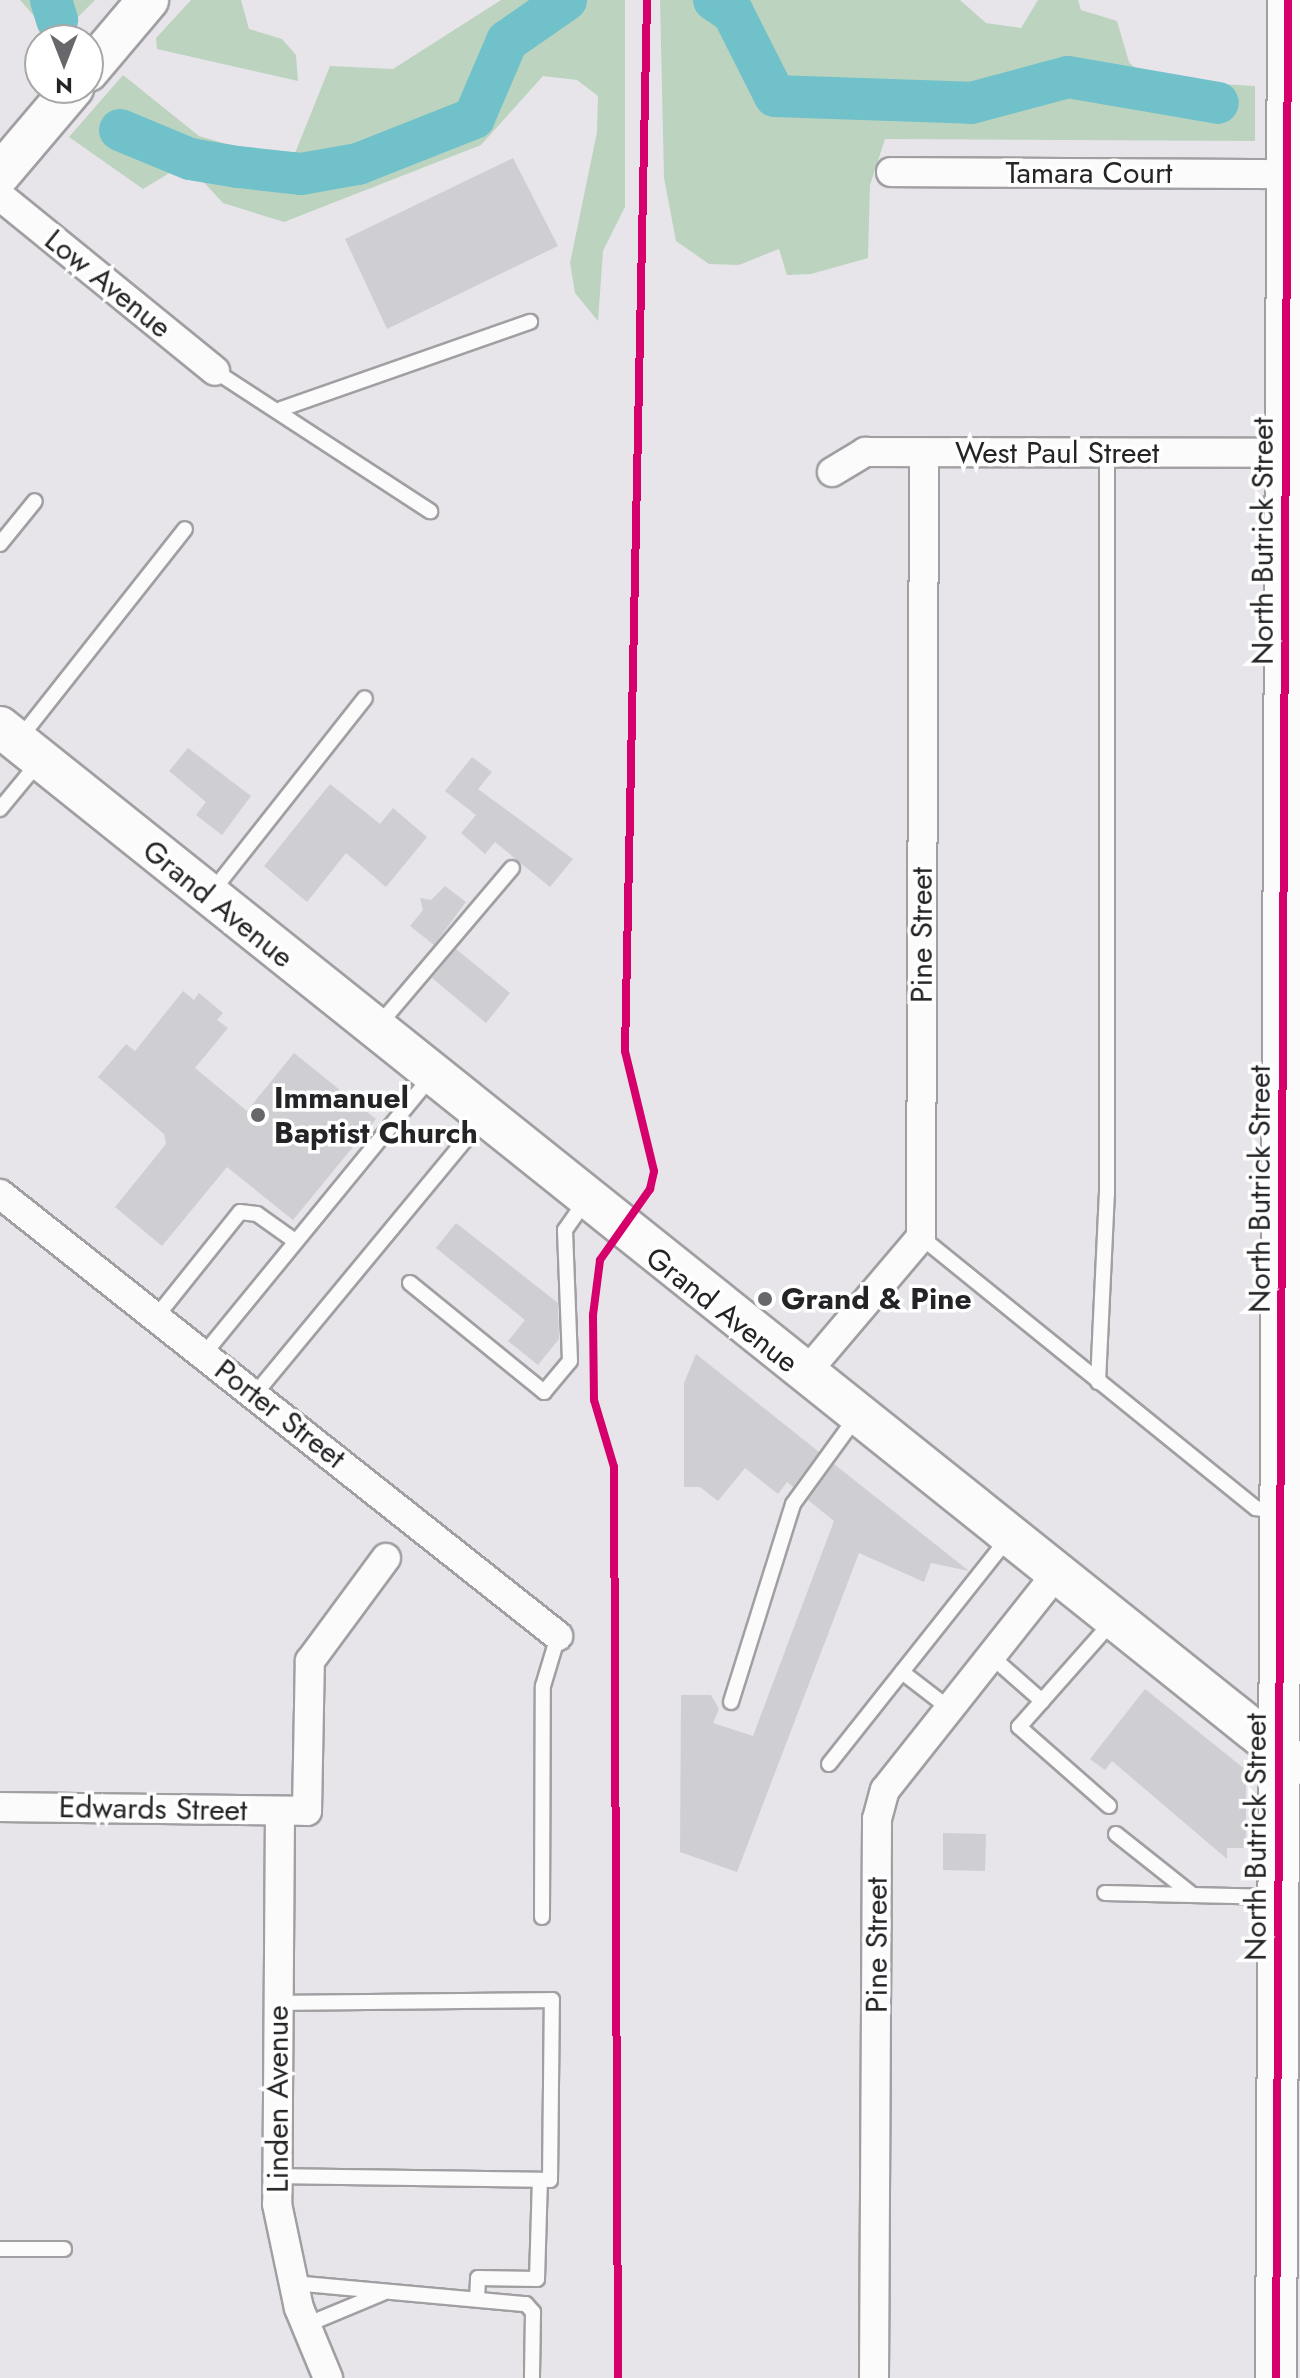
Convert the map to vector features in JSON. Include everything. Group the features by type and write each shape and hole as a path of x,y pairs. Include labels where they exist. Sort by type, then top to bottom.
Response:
{"street":[{"path":"104,52 148,0"},
{"name":"North Butrick Street","path":"1276,2378 1291,1632 1282,1513 1293,733 1287,453 1288,0"},
{"path":"0,174 59,104"},
{"name":"Tamara Court","path":"891,172 1287,174"},
{"name":"Low Avenue","path":"0,196 215,371"},
{"name":"West Paul Street","path":"832,472 865,452 1287,453"},
{"name":"Pine Street","path":"921,1237 924,453"},
{"name":"Grand Avenue","path":"19,743 585,1201 1290,1759"},
{"name":"Porter Street","path":"0,1194 558,1636"},
{"path":"804,1375 921,1237"},
{"name":"Linden Avenue","path":"328,2378 292,2283 277,2176 279,2003 293,1811 310,1661 386,1558"},
{"name":"Pine Street","path":"874,2378 877,1819 885,1790 1057,1573"},
{"name":"Edwards Street","path":"0,1807 293,1811"}],"lane":[{"path":"281,409 530,322"},
{"path":"215,371 281,409 430,511"},
{"path":"1098,1382 1107,1194 1107,453"},
{"path":"0,544 35,501"},
{"path":"0,809 19,743 185,529"},
{"path":"209,896 365,698"},
{"path":"374,1030 512,868"},
{"path":"204,1354 431,1077"},
{"path":"255,1394 483,1118"},
{"path":"410,1283 544,1392 570,1361 565,1230 585,1201"},
{"path":"156,1317 240,1212 257,1214 295,1241"},
{"path":"921,1237 1256,1508 1282,1513"},
{"path":"731,1702 793,1504 857,1416"},
{"path":"829,1764 1009,1537"},
{"path":"1109,1806 1019,1727 1115,1618"},
{"path":"542,1917 543,1686 558,1636"},
{"path":"992,1657 1042,1701"},
{"path":"902,1672 950,1709"},
{"path":"1116,1834 1193,1895"},
{"path":"1105,1893 1193,1895 1286,1922"},
{"path":"277,2176 550,2180 552,2000 279,2003"},
{"path":"477,2299 478,2278 537,2279 540,2180"},
{"path":"0,2249 64,2249"},
{"path":"292,2283 477,2299 532,2308 532,2378"},
{"path":"306,2325 387,2291"}],"green space":[{"path":"20,0 95,0 71,24 41,24"},
{"path":"191,0 241,0 249,29 282,39 296,55 298,81 157,49 156,38"},
{"path":"501,0 625,0 625,207 603,251 598,321 575,293 570,263 597,132 598,96 577,80 543,76 481,145 284,222 223,203 186,163 143,189 69,137 98,104 104,104 104,97 123,75 199,136 291,163 330,66 393,69"},
{"path":"660,0 960,0 986,23 1021,28 1038,0 1078,0 1081,10 1117,21 1129,62 1147,80 1255,86 1255,141 885,139 870,185 868,258 811,274 787,275 779,249 739,265 709,264 676,241 664,178"}],"building":[{"path":"513,158 558,246 387,329 345,239"},
{"path":"188,748 251,796 222,835 196,815 206,802 169,771"},
{"path":"472,757 492,772 478,789 573,859 550,887 495,842 485,854 461,833 476,815 445,791"},
{"path":"330,784 380,824 393,808 427,837 386,887 346,853 307,902 264,866"},
{"path":"445,886 466,902 434,945 410,926 423,910 420,898 431,900"},
{"path":"456,949 510,993 486,1023 432,978"},
{"name":"Immanuel Baptist Church","path":"183,991 194,1000 199,993 223,1013 217,1020 228,1028 195,1068 247,1111 294,1053 376,1119 293,1220 227,1167 162,1246 115,1207 166,1144 164,1134 98,1077 126,1044 135,1051"},
{"path":"456,1223 558,1303 559,1339 538,1365 508,1341 525,1320 436,1248"},
{"path":"696,1354 819,1452 793,1487 787,1482 778,1494 745,1468 718,1501 700,1487 684,1487 684,1383"},
{"path":"834,1464 969,1571 931,1563 924,1582 859,1553 737,1872 680,1852 681,1695 711,1695 719,1709 713,1723 753,1736 834,1521 808,1500"},
{"path":"1145,1689 1246,1770 1246,1848 1227,1848 1227,1859 1112,1761 1105,1770 1090,1759"},
{"path":"943,1833 986,1834 985,1871 943,1870"}],"waterway":[{"path":"51,0 57,20"},
{"path":"120,130 190,159 238,167 301,174 358,164 474,118 507,41 566,0"},
{"path":"714,0 733,13 775,96 971,103 1068,77 1218,103"}],"cycle path":[{"path":"618,2378 614,1467 594,1400 593,1315 600,1260 650,1189 654,1171 625,1051 647,0"},
{"path":"1276,2378 1288,0"}],"place":[{"name":"Immanuel Baptist Church","path":"258,1115"},
{"name":"Grand & Pine","path":"765,1299"}]}
